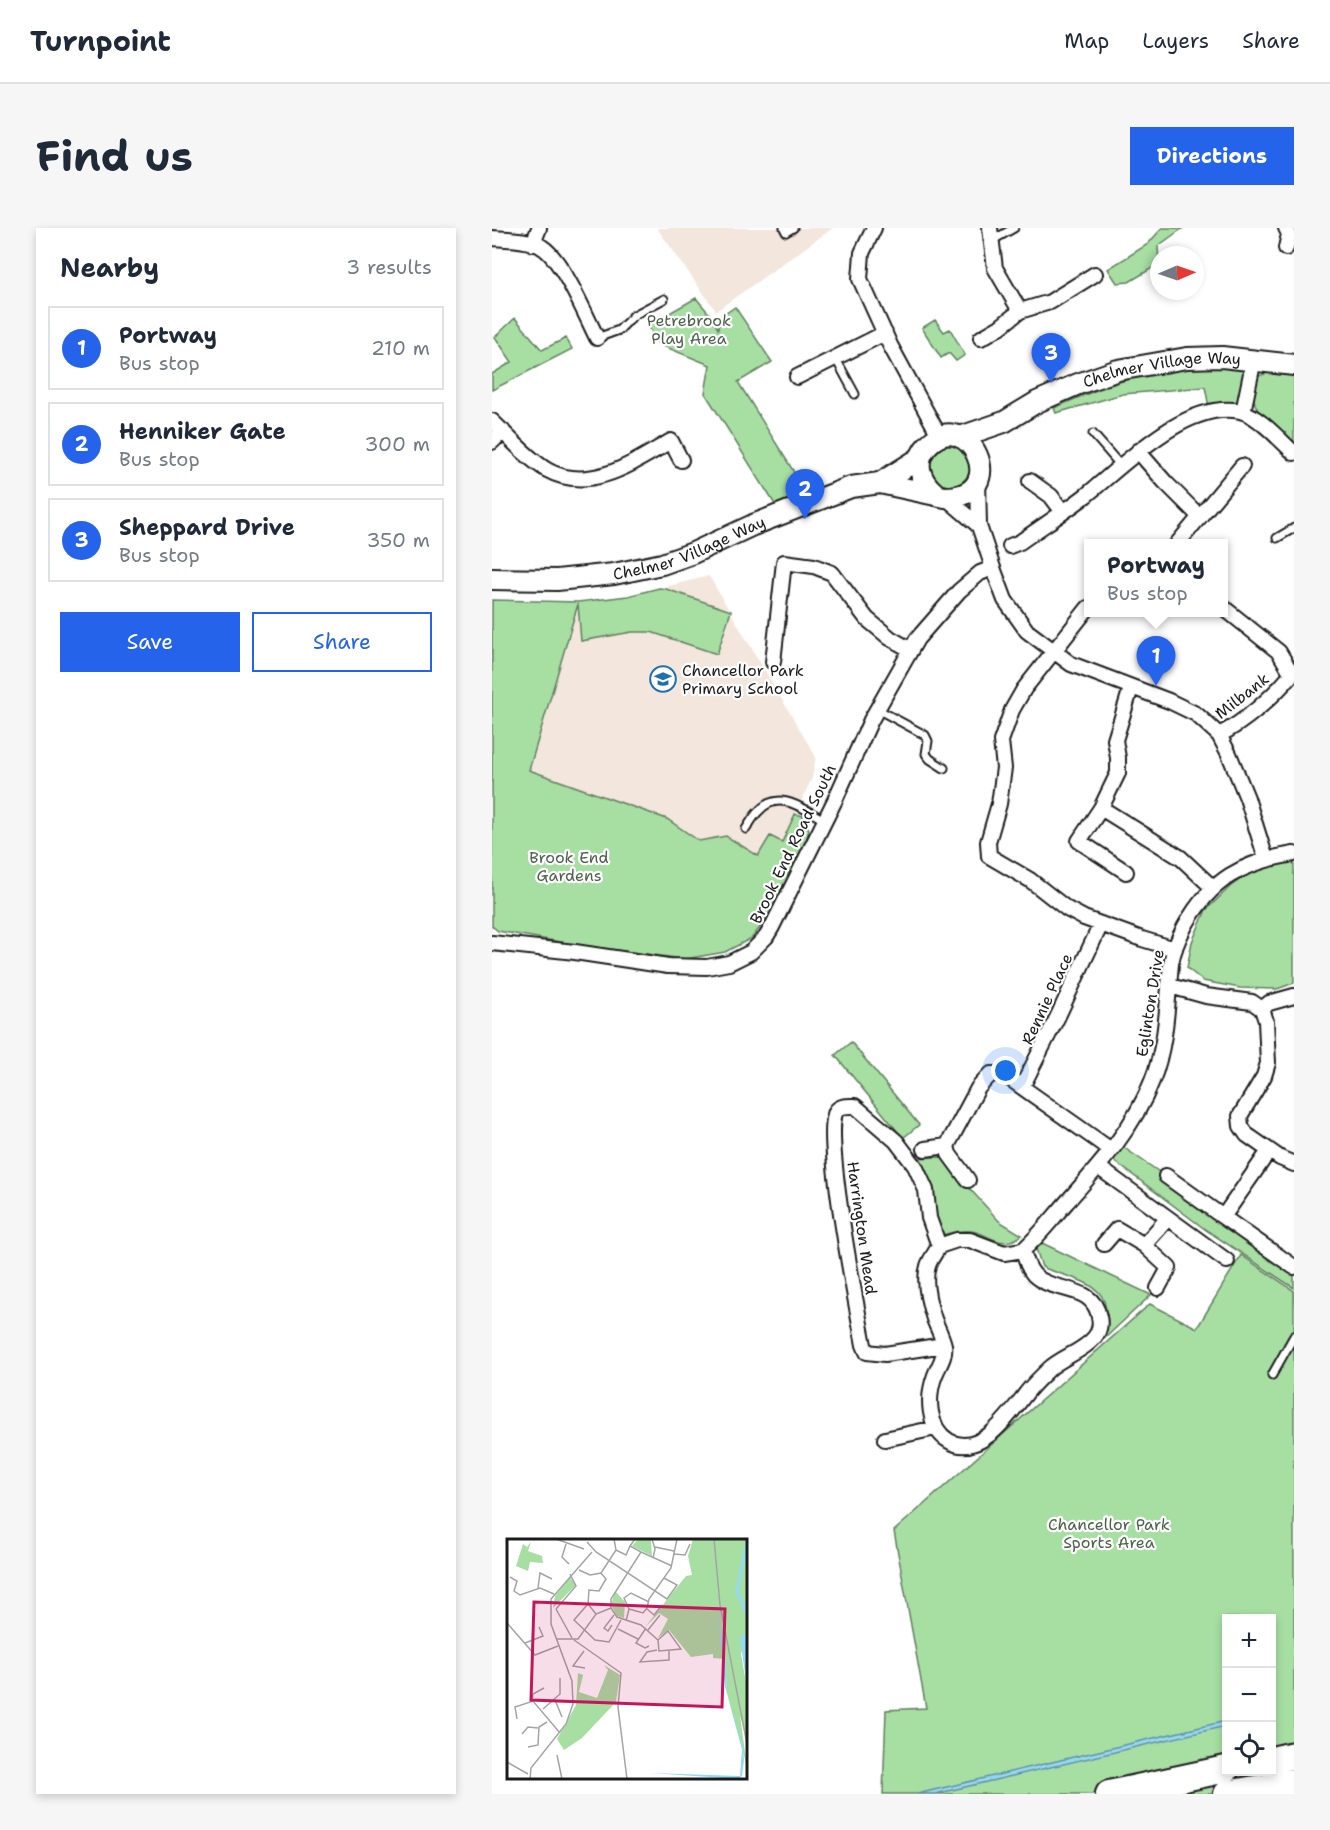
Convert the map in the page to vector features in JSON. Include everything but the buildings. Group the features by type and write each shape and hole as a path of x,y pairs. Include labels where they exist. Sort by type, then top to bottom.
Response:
{"highway":[{"path":"1276,1759 1294,1755"},
{"path":"1110,1794 1222,1770"},
{"path":"1227,1794 1294,1782"}],"street":[{"path":"533,244 539,228"},
{"path":"874,228 862,253 860,279 908,380 950,437 969,442 980,458"},
{"path":"1286,228 1289,234 1286,248"},
{"path":"992,234 995,268 1020,312"},
{"path":"492,238 514,239 542,246 561,268 597,339"},
{"path":"981,338 1020,312 1050,302 1095,274"},
{"path":"797,377 885,333"},
{"name":"Chelmer Village Way","path":"880,483 920,458 924,449 931,442 1004,422 1037,402 1118,370 1187,358 1222,357 1294,364"},
{"path":"1243,412 1254,359"},
{"path":"1010,546 1020,542 1063,512 1165,431 1191,418 1211,413 1243,412 1267,428 1294,453"},
{"path":"492,421 548,470 572,479 597,478 621,469 671,441 681,460"},
{"name":"Chelmer Village Way","path":"492,579 557,580 614,574 662,564 851,487 880,483 955,497 973,487 978,478 980,458 1004,422"},
{"path":"492,442 503,431"},
{"path":"1138,451 1200,517"},
{"path":"920,458 922,478 927,487 979,526"},
{"path":"1181,539 1242,465"},
{"path":"978,478 979,526 1005,600 1027,631 1071,664 1169,701 1196,714 1219,735 1247,798 1266,859"},
{"path":"1030,480 1050,496 1063,512"},
{"path":"773,662 784,562 814,566 832,573 867,619 890,638 911,650"},
{"name":"Brook End Road South","path":"492,943 685,968 714,967 729,963 751,952 766,937 825,820 877,709 917,639 959,591 980,573 993,568"},
{"name":"Milbank","path":"1219,735 1233,728 1283,686 1293,674 1279,652 1228,611"},
{"path":"1084,614 1024,689 1012,710 1001,741 1004,768 999,804 988,842 989,856 1030,880 1067,909 1101,924 1175,949"},
{"path":"1126,872 1079,841 1101,808 1118,772 1115,740 1131,688"},
{"path":"1101,808 1181,858 1214,888"},
{"name":"Eglinton Drive","path":"1023,1250 1098,1167 1139,1108 1153,1080 1161,1050 1171,963 1175,949 1194,909 1214,888 1241,869 1266,859 1294,854"},
{"name":"Rennie Place","path":"1022,1087 1058,1017 1101,924"},
{"path":"1170,986 1206,996 1252,1002 1262,1009 1266,1021 1268,1063 1264,1076 1240,1116 1241,1126 1247,1135 1269,1151 1294,1164"},
{"path":"1262,1009 1269,1003 1294,996"},
{"path":"968,1180 949,1154 947,1146 978,1088 991,1074 1000,1074 1022,1087 1111,1150"},
{"name":"Harrington Mead","path":"939,1246 929,1218 926,1190 915,1166 896,1141 855,1106 846,1106 838,1110 835,1116 834,1150 840,1218 867,1352 885,1354 944,1345"},
{"path":"925,1149 947,1146"},
{"path":"1223,1217 1269,1151"},
{"path":"1098,1167 1227,1261"},
{"path":"1166,1176 1294,1268"},
{"path":"1144,1245 1168,1218"},
{"path":"1104,1244 1117,1229 1144,1245 1170,1268 1158,1288"},
{"path":"957,1240 970,1240 1004,1253 1023,1250 1035,1276 1042,1281 1078,1291 1096,1306 1100,1318 1099,1329 1094,1338 1084,1347 1051,1367 1025,1394 998,1428 983,1439 961,1445 949,1442 936,1428 932,1418 931,1400 934,1377 943,1358 944,1345 933,1317 926,1278 928,1264 939,1246 957,1240"},
{"path":"885,1439 936,1428"}],"lane":[{"path":"784,228 786,232 793,228"},
{"path":"992,234 1014,228"},
{"path":"597,339 619,330 634,315 664,298"},
{"path":"836,359 855,394"},
{"path":"1093,435 1121,466"},
{"path":"1277,538 1294,528"},
{"path":"877,709 925,735 928,741 926,754 944,768"},
{"path":"746,830 760,809 773,801 787,801 825,820"},
{"path":"1272,1375 1294,1336"}],"shaded area":[{"path":"657,228 833,228 716,311"},
{"name":"Chancellor Park Primary School","path":"709,576 816,757 812,778 782,843 759,856 726,836 699,841 667,819 529,770 578,602 628,596"}],"green space":[{"path":"1162,228 1183,228 1158,246 1150,246 1150,269 1129,282 1117,283 1108,269 1148,244"},
{"name":"Petrebrook Play Area","path":"696,298 711,316 718,329 719,318 735,307 772,362 738,382 807,493 776,506 705,393 710,365 658,344 648,325"},
{"path":"515,318 542,350 566,338 572,349 492,390 492,374 512,362 495,337"},
{"path":"935,320 944,332 950,329 965,355 956,361 949,353 941,358 922,328"},
{"path":"1232,364 1243,371 1244,378 1237,401 1230,406 1209,407 1205,387 1123,394 1056,413 1054,408 1108,386 1152,373"},
{"path":"1273,371 1294,376 1294,446 1269,424 1256,407 1254,388 1259,376"},
{"path":"950,446 958,447 964,452 969,458 969,474 964,480 958,485 950,486 942,485 936,480 931,474 930,466 931,458 936,452 942,447"},
{"name":"Brook End Gardens","path":"659,588 731,611 717,654 651,632 632,632 581,641 578,604 529,770 667,819 699,841 726,836 758,856 770,836 782,842 795,814 804,816 809,830 806,841 772,912 752,938 725,952 685,959 577,945 498,931 492,926 492,600 578,602 628,596"},
{"path":"1294,858 1294,983 1277,989 1240,988 1203,981 1187,968 1192,942 1206,910 1231,886 1254,870"},
{"path":"851,1042 919,1125 903,1138 835,1055"},
{"path":"1123,1147 1254,1237 1294,1270 1294,1288 1206,1230 1113,1160"},
{"path":"941,1157 999,1221 1022,1235 1004,1242 972,1231 942,1235 914,1158"},
{"path":"1042,1243 1151,1295 1104,1339 1102,1337 1106,1319 1101,1294 1082,1281 1042,1267 1036,1249"},
{"name":"Chancellor Park Sports Area","path":"1241,1255 1294,1291 1294,1794 883,1794 886,1710 926,1708 894,1531 1150,1304 1197,1328"}],"water":[{"path":"1222,1722 1222,1727 935,1794 917,1794"}],"place":[{"name":"Sheppard Drive","path":"1051,383"},
{"name":"Henniker Gate","path":"805,519"},
{"name":"Chancellor Park Primary School","path":"663,679"},
{"name":"Portway","path":"1156,686"}]}
